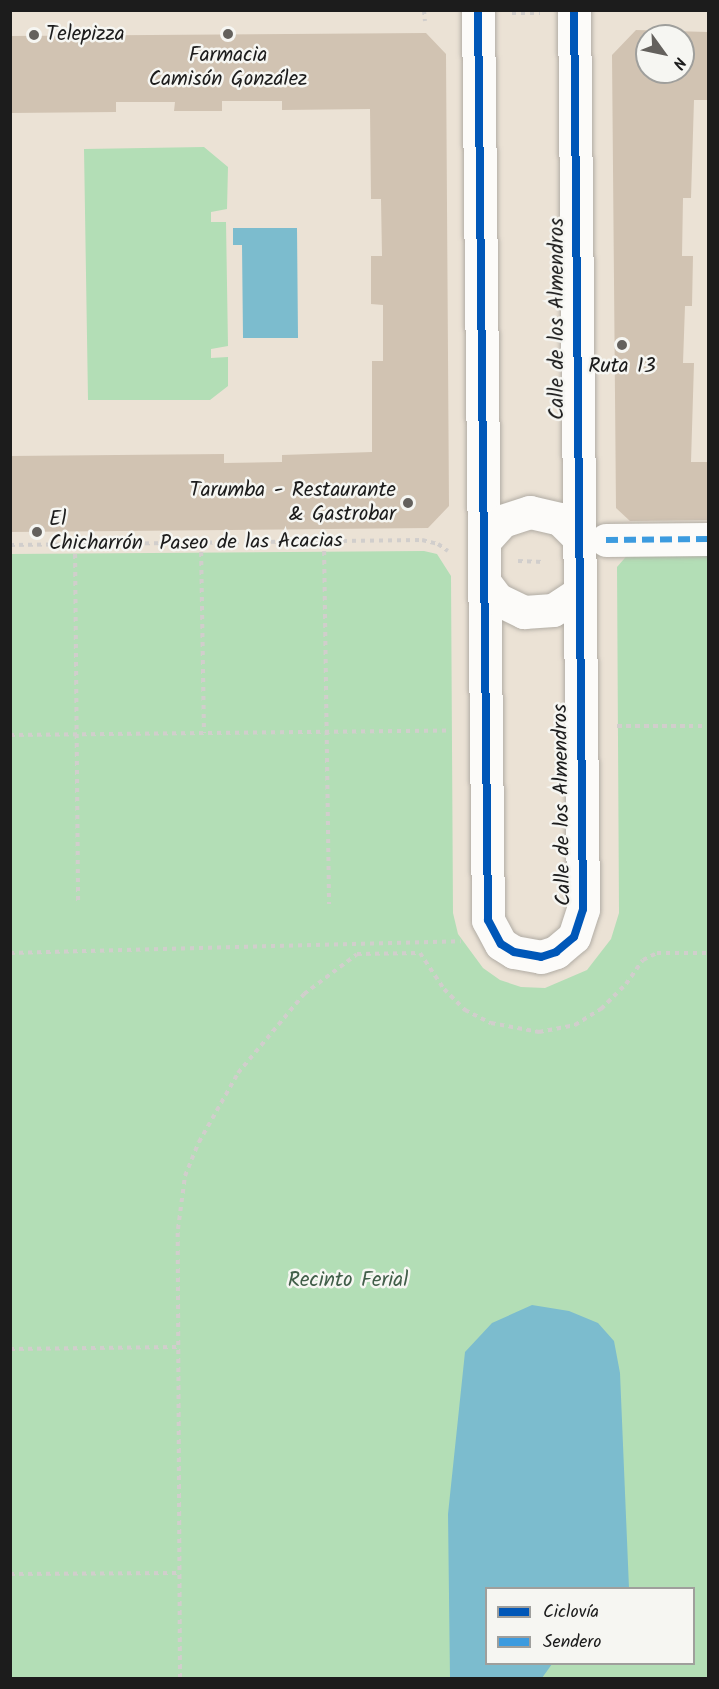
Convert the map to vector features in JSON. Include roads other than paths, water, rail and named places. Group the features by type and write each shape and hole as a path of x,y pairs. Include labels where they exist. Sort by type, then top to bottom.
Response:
{"street":[{"name":"Calle de los Almendros","path":"478,12 486,561 488,920 501,944 528,957 541,957 566,945 580,924 583,909 578,594 592,538 574,11"},
{"path":"578,594 553,610 524,612 497,599 486,561 502,521 530,512 560,519 592,538 708,539"}],"water":[{"path":"233,228 297,228 298,338 243,338 242,245 233,245"},
{"path":"532,1305 569,1311 598,1323 614,1341 620,1373 629,1587 485,1587 485,1665 551,1665 542,1678 450,1678 448,1514 465,1352 492,1323"}],"place":[{"name":"Farmacia Camisón González","path":"228,34"},
{"name":"Telepizza","path":"34,35"},
{"name":"Ruta 13","path":"622,345"},
{"name":"Tarumba - Restaurante & Gastrobar","path":"408,503"},
{"name":"El Chicharrón","path":"37,532"}],"park label":[{"name":"Recinto Ferial","path":"348,1281"}]}
